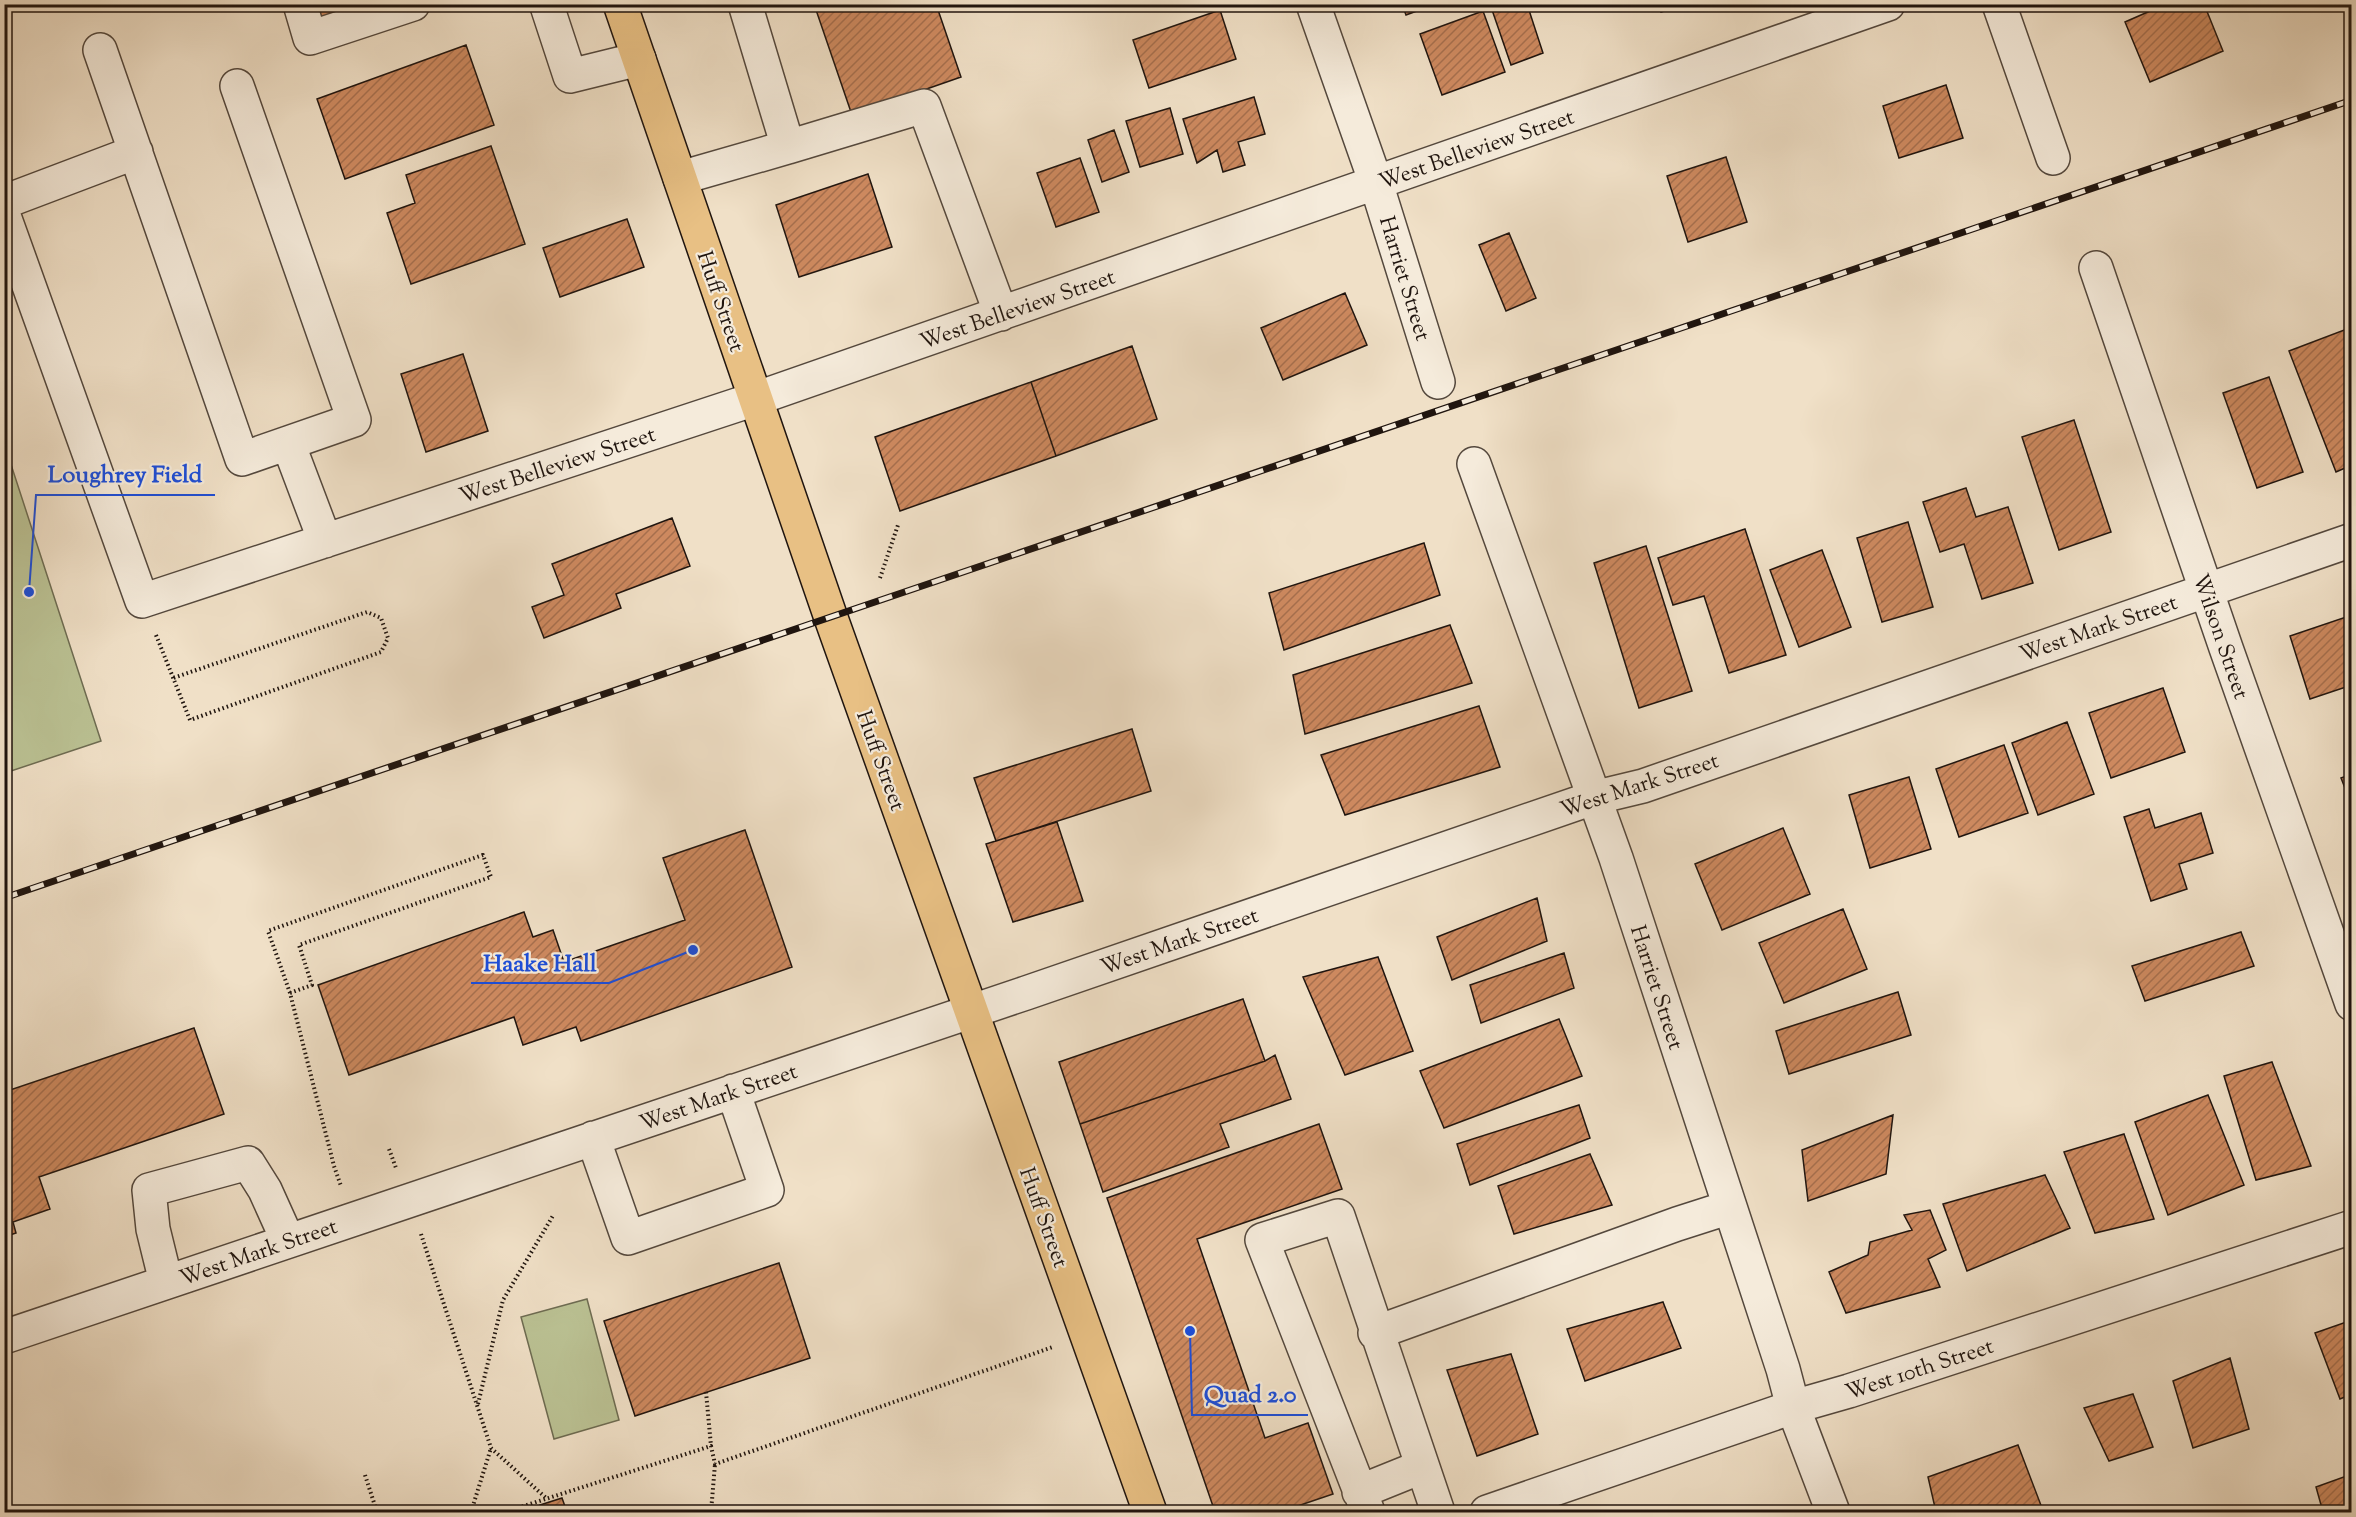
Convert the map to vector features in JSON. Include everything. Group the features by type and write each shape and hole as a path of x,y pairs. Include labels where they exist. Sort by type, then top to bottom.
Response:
{"main road":[{"name":"Huff Street","path":"620,4 834,628 1150,1512"}],"street":[{"path":"300,4 310,38 368,11 413,4"},
{"path":"745,4 788,147"},
{"name":"Harriet Street","path":"1313,4 1376,183 1438,382"},
{"name":"West Belleview Street","path":"142,601 755,399 1888,4"},
{"path":"1999,4 2054,158"},
{"path":"548,5 570,76 639,59"},
{"path":"100,50 242,459 354,420 237,86"},
{"path":"680,178 924,106 1001,314"},
{"path":"4,201 136,153"},
{"path":"4,216 142,601"},
{"name":"Wilson Street","path":"2096,268 2352,1004"},
{"path":"288,443 325,541"},
{"name":"Harriet Street","path":"1474,464 1616,858 1794,1407 1833,1512"},
{"name":"West Mark Street","path":"4,1337 972,1011 1593,798 1643,786 2352,540"},
{"path":"593,1138 628,1238 767,1190 733,1091"},
{"path":"166,1282 153,1229 149,1190 248,1163 265,1190 288,1241"},
{"path":"1376,1333 1730,1207"},
{"path":"1421,1467 1364,1502 1262,1240 1338,1216 1438,1512"},
{"name":"West 10th Street","path":"1487,1512 1794,1407 2352,1227"}],"path":[{"path":"880,578 898,525"},
{"path":"142,601 173,678 190,720 381,652 388,638 381,618 367,612 173,678"},
{"path":"290,993 312,985 299,945 491,877 483,855 268,931 290,993 334,1166 353,1219"},
{"path":"389,1149 431,1258 491,1448 546,1498"},
{"path":"477,1405 503,1299 554,1214"},
{"path":"715,1464 1087,1334"},
{"path":"706,1392 715,1464 711,1512"},
{"path":"505,1512 711,1446"},
{"path":"471,1512 491,1448"},
{"path":"365,1475 377,1512"}],"green space":[{"path":"4,443 101,741 5,773 4,773"},
{"path":"587,1299 619,1420 554,1439 521,1317"}],"building":[{"path":"302,4 360,4 308,22"},
{"path":"814,4 936,4 961,77 852,115"},
{"path":"1402,4 1436,4 1406,15"},
{"path":"1490,4 1527,4 1543,53 1511,65"},
{"path":"1658,4 1688,4 1661,12"},
{"path":"2166,4 2204,4 2223,51 2150,82 2125,22"},
{"path":"1220,10 1236,59 1149,88 1133,40"},
{"path":"1483,11 1505,72 1442,95 1420,34"},
{"path":"466,45 494,125 345,179 317,99"},
{"path":"1946,85 1963,138 1899,158 1883,106"},
{"path":"1254,97 1265,134 1238,142 1245,165 1223,172 1217,150 1197,163 1183,119"},
{"path":"1170,108 1183,154 1140,167 1126,121"},
{"path":"1114,130 1129,172 1102,182 1088,140"},
{"path":"491,146 525,244 411,284 387,213 415,203 406,175"},
{"path":"1726,157 1747,222 1688,242 1667,176"},
{"path":"1080,158 1099,212 1056,227 1037,173"},
{"path":"868,174 892,247 799,277 776,205"},
{"path":"627,219 644,267 560,297 543,248"},
{"path":"1509,233 1536,298 1506,311 1479,245"},
{"path":"1345,293 1367,345 1283,380 1261,328"},
{"path":"2352,327 2352,465 2336,472 2289,351"},
{"path":"1132,346 1157,419 1056,456 1031,382"},
{"path":"463,354 488,431 426,452 401,374"},
{"path":"2269,377 2303,472 2257,488 2223,393"},
{"path":"1031,382 1056,456 900,511 875,437"},
{"path":"2074,420 2111,532 2059,550 2022,437"},
{"path":"1966,488 1976,517 2008,507 2033,583 1982,599 1964,544 1940,552 1923,502"},
{"path":"672,518 690,566 616,594 621,608 544,638 532,607 564,595 552,564"},
{"path":"1908,522 1933,607 1882,622 1857,538"},
{"path":"1745,529 1786,655 1729,673 1704,596 1673,605 1658,558"},
{"path":"1424,543 1440,595 1284,650 1269,593"},
{"path":"1646,546 1692,691 1639,708 1594,563"},
{"path":"1822,550 1851,627 1799,647 1770,570"},
{"path":"2352,615 2352,685 2310,699 2290,636"},
{"path":"1450,625 1472,683 1305,734 1293,675"},
{"path":"2163,688 2185,752 2111,778 2089,713"},
{"path":"1479,706 1500,767 1345,815 1321,755"},
{"path":"2067,722 2094,794 2038,815 2012,743"},
{"path":"1132,729 1151,791 996,841 974,778"},
{"path":"2004,745 2028,813 1959,837 1936,769"},
{"path":"2352,774 2352,806 2341,778"},
{"path":"1909,777 1931,849 1870,868 1849,795"},
{"path":"2149,809 2155,828 2201,813 2213,853 2179,864 2187,889 2151,901 2124,817"},
{"path":"1057,822 1083,901 1013,922 986,844"},
{"path":"1783,828 1810,894 1722,930 1695,864"},
{"path":"745,830 792,967 581,1041 576,1027 523,1045 514,1017 349,1075 318,985 524,912 533,937 553,930 564,962 685,920 663,858"},
{"path":"1537,898 1547,941 1452,980 1437,937"},
{"path":"1843,909 1867,969 1784,1003 1759,943"},
{"path":"2241,932 2254,966 2145,1001 2132,966"},
{"path":"1564,953 1574,988 1481,1023 1470,985"},
{"path":"1378,957 1413,1051 1345,1075 1303,977"},
{"path":"1898,992 1911,1035 1789,1074 1776,1031"},
{"path":"1243,999 1265,1061 1080,1124 1059,1062"},
{"path":"1559,1019 1582,1076 1444,1128 1420,1071"},
{"path":"194,1028 224,1114 39,1177 50,1209 13,1222 16,1233 4,1237 4,1092"},
{"path":"1275,1055 1291,1099 1220,1124 1229,1147 1103,1192 1080,1124 1265,1061"},
{"path":"2272,1062 2311,1166 2256,1180 2224,1076"},
{"path":"2208,1095 2244,1185 2168,1215 2135,1122"},
{"path":"1579,1105 1590,1138 1470,1185 1457,1144"},
{"path":"1893,1115 1886,1174 1808,1201 1802,1150"},
{"path":"1319,1124 1342,1189 1197,1239 1265,1438 1308,1423 1333,1494 1280,1512 1215,1512 1107,1198"},
{"path":"2124,1134 2154,1219 2095,1233 2064,1152"},
{"path":"1590,1154 1612,1205 1514,1234 1498,1186"},
{"path":"2045,1175 2070,1228 1967,1271 1943,1204"},
{"path":"1930,1210 1946,1250 1928,1259 1940,1287 1846,1313 1829,1272 1868,1255 1870,1242 1912,1230 1904,1215"},
{"path":"779,1263 810,1358 635,1416 604,1321"},
{"path":"1663,1302 1681,1348 1585,1381 1567,1329"},
{"path":"2352,1320 2352,1394 2340,1399 2315,1333"},
{"path":"1511,1354 1538,1434 1477,1456 1447,1370"},
{"path":"2230,1358 2249,1429 2193,1448 2173,1381"},
{"path":"2133,1394 2153,1447 2109,1461 2084,1408"},
{"path":"2018,1445 2042,1508 2029,1512 1936,1512 1928,1477"},
{"path":"2352,1474 2352,1512 2323,1512 2316,1487"},
{"path":"562,1498 567,1512 543,1512 540,1505"}],"railway":[{"path":"4,898 2352,100"}],"place":[{"name":"Loughrey Field","path":"29,592"},
{"name":"Haake Hall","path":"693,950"},
{"name":"Quad 2.0","path":"1190,1331"}]}
